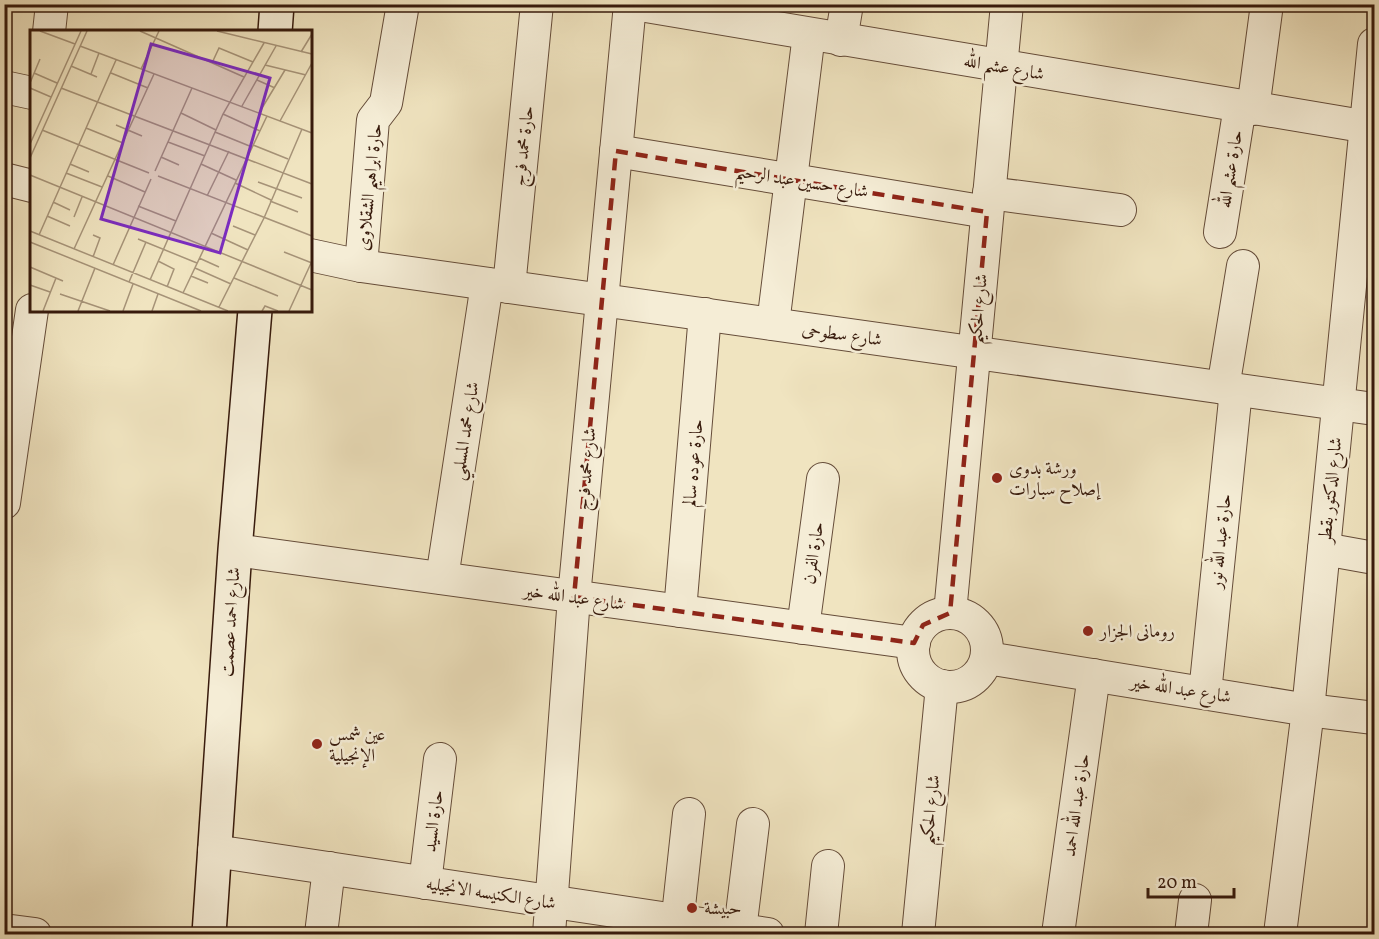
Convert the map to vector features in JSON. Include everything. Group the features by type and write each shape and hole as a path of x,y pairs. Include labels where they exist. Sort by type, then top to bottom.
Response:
{"main road":[{"name":"شارع احمد عصمت","path":"209,934 235,550 255,312"}],"street":[{"path":"49,30 52,4"},
{"name":"حارة ابراهيم الشقلاوى","path":"361,266 373,120 386,104 403,4"},
{"name":"حارة محمد فرج","path":"498,285 537,4"},
{"name":"شارع عشم الله","path":"632,4 1370,127"},
{"name":"شارع محمد فرج","path":"549,934 574,597 601,300 632,4"},
{"path":"841,40 846,4"},
{"name":"شارع الحكيم","path":"950,613 1007,4"},
{"name":"حارة عشم الله","path":"1220,232 1267,4"},
{"path":"773,324 809,34"},
{"name":"شارع الدكتور بقطر","path":"1280,934 1308,710 1370,127 1374,44"},
{"path":"4,87 30,93"},
{"name":"شارع حسين عبد الرحيم","path":"616,151 791,179 988,202 1120,210"},
{"path":"4,179 30,186"},
{"name":"شارع سطوحى","path":"312,255 361,266 1374,409"},
{"name":"حارة عبد الله نور","path":"1205,693 1230,389 1243,266"},
{"name":"شارع محمد المسلمي","path":"442,578 498,285"},
{"path":"4,503 8,452 32,312"},
{"name":"حارة عوده سالم","path":"680,611 705,314"},
{"name":"حارة الفرن","path":"803,628 823,478"},
{"path":"1324,549 1374,558"},
{"name":"شارع عبد الله خير","path":"235,550 914,643"},
{"path":"950,613 961,614 971,619 979,627 985,636 987,657 983,669 975,678 954,687 942,686 923,675 914,655 914,643 923,625 931,618 950,613"},
{"name":"شارع عبد الله خير","path":"987,657 1308,710 1374,718"},
{"name":"حارة عبد الله احمد","path":"1058,934 1094,675"},
{"name":"شارع الحكيم","path":"918,934 942,686"},
{"name":"حارة السيد","path":"426,883 440,759"},
{"path":"677,927 689,814"},
{"path":"753,824 754,932"},
{"name":"شارع الكنيسه الانجيليه","path":"214,851 551,903 677,927 754,932"},
{"path":"821,934 828,866"},
{"path":"321,934 329,868"},
{"path":"1191,934 1195,900"},
{"path":"4,930 35,934"}],"highlighted area":[{"path":"616,151 987,212 950,613 923,625 914,643 574,597"}],"place":[{"name":"ورشة بدوى إصلاح سبارات","path":"997,478"},
{"name":"رومانى الجزار","path":"1088,631"},
{"name":"عين شمس الإنجيلية","path":"317,744"},
{"name":"حبيشة","path":"692,908"}]}
